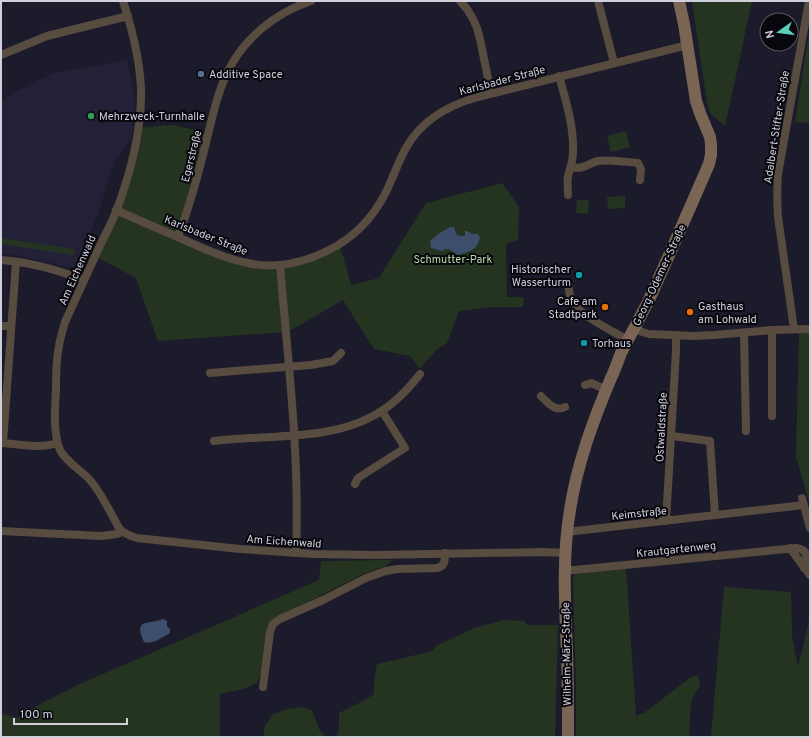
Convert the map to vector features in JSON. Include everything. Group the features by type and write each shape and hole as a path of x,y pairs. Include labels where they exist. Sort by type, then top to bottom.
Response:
{"street":[{"name":"Am Eichenwald","path":"57,443 57,360 65,322 116,210 135,150 141,98 139,69 128,16 123,1"},
{"name":"Egerstraße","path":"178,237 194,191 219,95 232,63 245,45 261,29 280,15 300,4 311,1"},
{"path":"460,1 473,19 477,28 491,93"},
{"path":"598,1 614,63"},
{"name":"Georg-Odemer-Straße","path":"564,571 566,532 574,488 582,455 596,414 621,354 635,328 685,220 709,164 711,155 712,149 710,137 700,113 695,93 688,45 679,1"},
{"name":"Adalbert-Stifter-Straße","path":"794,329 778,216 777,188 778,174 809,1"},
{"path":"1,54 61,32 128,16"},
{"name":"Karlsbader Straße","path":"116,210 225,257 243,263 261,266 299,262 340,245 354,234 373,214 379,205 407,147 420,129 447,109 468,100 491,93 688,45"},
{"path":"559,76 568,106 573,152 568,176 568,195"},
{"path":"571,167 580,168 587,164 593,164 597,161 606,160 638,163 641,169 640,180"},
{"path":"1,260 60,271 84,280"},
{"path":"16,262 2,443 41,446 57,443 64,456 95,486 122,532"},
{"path":"280,265 294,435 297,503 296,553"},
{"path":"568,282 572,302 582,312 628,340"},
{"path":"1,326 12,326"},
{"path":"635,328 649,334 694,336 714,336 772,330 810,329"},
{"path":"772,330 772,416"},
{"path":"744,332 746,430"},
{"name":"Ostwaldstraße","path":"666,521 672,436 676,335"},
{"path":"210,373 312,365 333,361 341,353"},
{"path":"214,441 294,435 321,432 350,426 372,417 397,400 420,374"},
{"path":"585,385 591,383 607,390"},
{"path":"541,396 557,409 563,409 565,407"},
{"path":"355,484 358,478 405,448 382,411"},
{"path":"672,436 710,441 715,515"},
{"name":"Keimstraße","path":"566,532 715,515 803,502 810,528"},
{"name":"Am Eichenwald","path":"1,531 101,536 122,532 129,536 138,538 332,555 565,553"},
{"name":"Krautgartenweg","path":"564,571 790,548 810,575"},
{"path":"263,687 270,632 273,624 280,619 323,600 366,578 386,571 440,567 444,565 445,553"},
{"name":"Wilhelm-März-Straße","path":"564,571 568,737"}],"shaded area":[{"path":"127,60 135,98 132,137 114,162 99,211 76,269 13,254 1,254 1,100 54,73"}],"green space":[{"path":"692,1 752,1 725,126 711,114 707,103"},
{"path":"810,26 810,123 795,122"},
{"name":"Schmutter-Park","path":"171,125 208,134 178,237 217,254 280,265 340,245 351,285 379,278 426,203 502,183 519,207 518,240 506,244 507,297 524,297 523,307 493,307 459,311 447,343 436,350 420,369 410,356 374,349 343,300 286,332 158,341 136,278 95,256 116,210 139,128"},
{"path":"626,131 630,147 611,152 607,136"},
{"path":"625,196 625,208 608,209 607,197"},
{"path":"577,200 589,200 588,214 576,213"},
{"path":"1,238 74,249 74,255 1,244"},
{"path":"810,330 810,506 796,457 799,332"},
{"path":"393,560 384,567 365,573 277,618 265,663 256,683 243,689 220,694 220,737 1,737 1,713 17,718 44,702 80,684 319,580 321,561"},
{"path":"626,568 636,716 644,713 691,677 698,675 700,686 691,703 689,737 576,737 573,577 577,573"},
{"path":"724,587 791,592 792,636 798,667 810,612 810,737 711,737"},
{"path":"504,620 524,621 527,625 558,625 555,737 337,737 339,728 339,713 374,694 377,664 433,651 436,646 474,628"},
{"path":"302,707 312,710 319,729 325,737 264,737 264,728 272,715 287,709"}],"water":[{"path":"450,227 454,227 456,234 460,236 465,236 465,231 472,234 477,234 480,237 475,248 458,255 449,249 442,251 431,248 430,241"},
{"path":"163,619 167,621 167,626 170,629 170,633 154,642 144,642 140,629 141,626"}],"place":[{"name":"Additive Space","path":"201,74"},
{"name":"Mehrzweck-Turnhalle","path":"91,116"},
{"name":"Historischer Wasserturm","path":"579,275"},
{"name":"Cafe am Stadtpark","path":"605,307"},
{"name":"Gasthaus am Lohwald","path":"690,312"},
{"name":"Torhaus","path":"584,343"}]}
